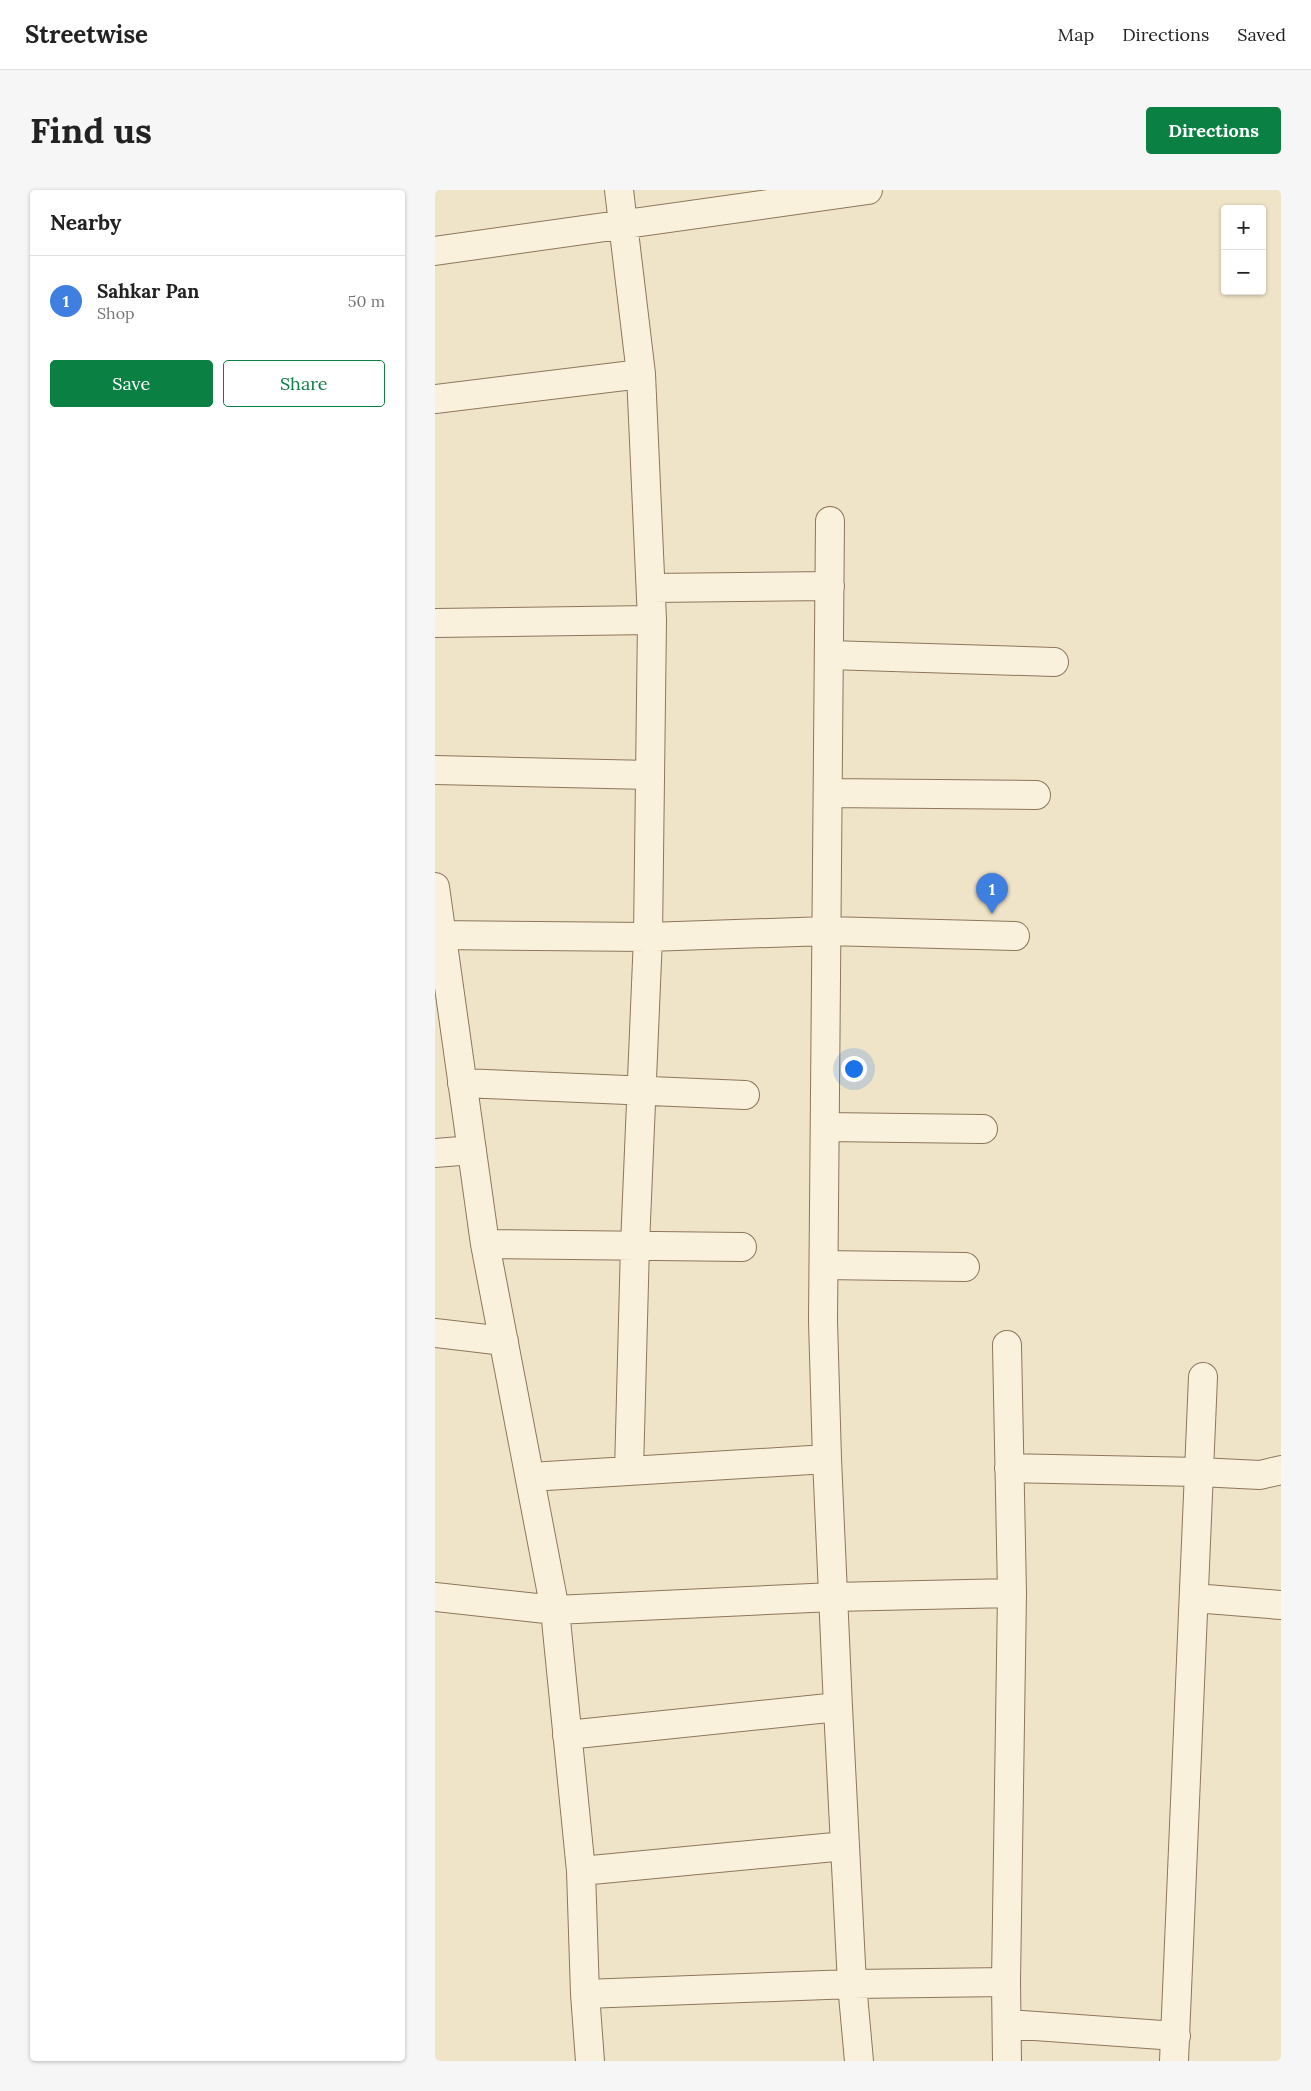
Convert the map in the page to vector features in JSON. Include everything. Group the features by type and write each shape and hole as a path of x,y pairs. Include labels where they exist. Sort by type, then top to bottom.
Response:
{"street":[{"path":"619,190 641,374 652,620 649,937 635,1246 629,1471"},
{"path":"435,251 622,223 868,190"},
{"path":"435,400 641,374"},
{"path":"830,521 824,1265 827,1459 852,1984 859,2061"},
{"path":"651,588 829,586"},
{"path":"435,623 652,620"},
{"path":"829,654 1053,662"},
{"path":"435,770 650,775"},
{"path":"828,793 1036,795"},
{"path":"435,887 438,935 485,1244 555,1610 581,1871 585,1994 590,2061"},
{"path":"438,935 649,937 827,931 1015,936"},
{"path":"462,1083 745,1095"},
{"path":"825,1127 983,1129"},
{"path":"435,1153 472,1150"},
{"path":"485,1244 742,1247"},
{"path":"824,1265 965,1267"},
{"path":"435,1332 504,1341"},
{"path":"1007,1345 1012,1593 1006,1982 1007,2061"},
{"path":"1007,2024 1175,2048 1203,1378"},
{"path":"530,1477 827,1459"},
{"path":"1009,1468 1260,1475 1281,1470"},
{"path":"435,1597 555,1610 833,1596 1012,1593"},
{"path":"1194,1598 1281,1605"},
{"path":"567,1735 838,1707"},
{"path":"581,1871 845,1846"},
{"path":"585,1994 852,1984 1006,1982"}],"place":[{"name":"Sahkar Pan","path":"992,914"}]}
